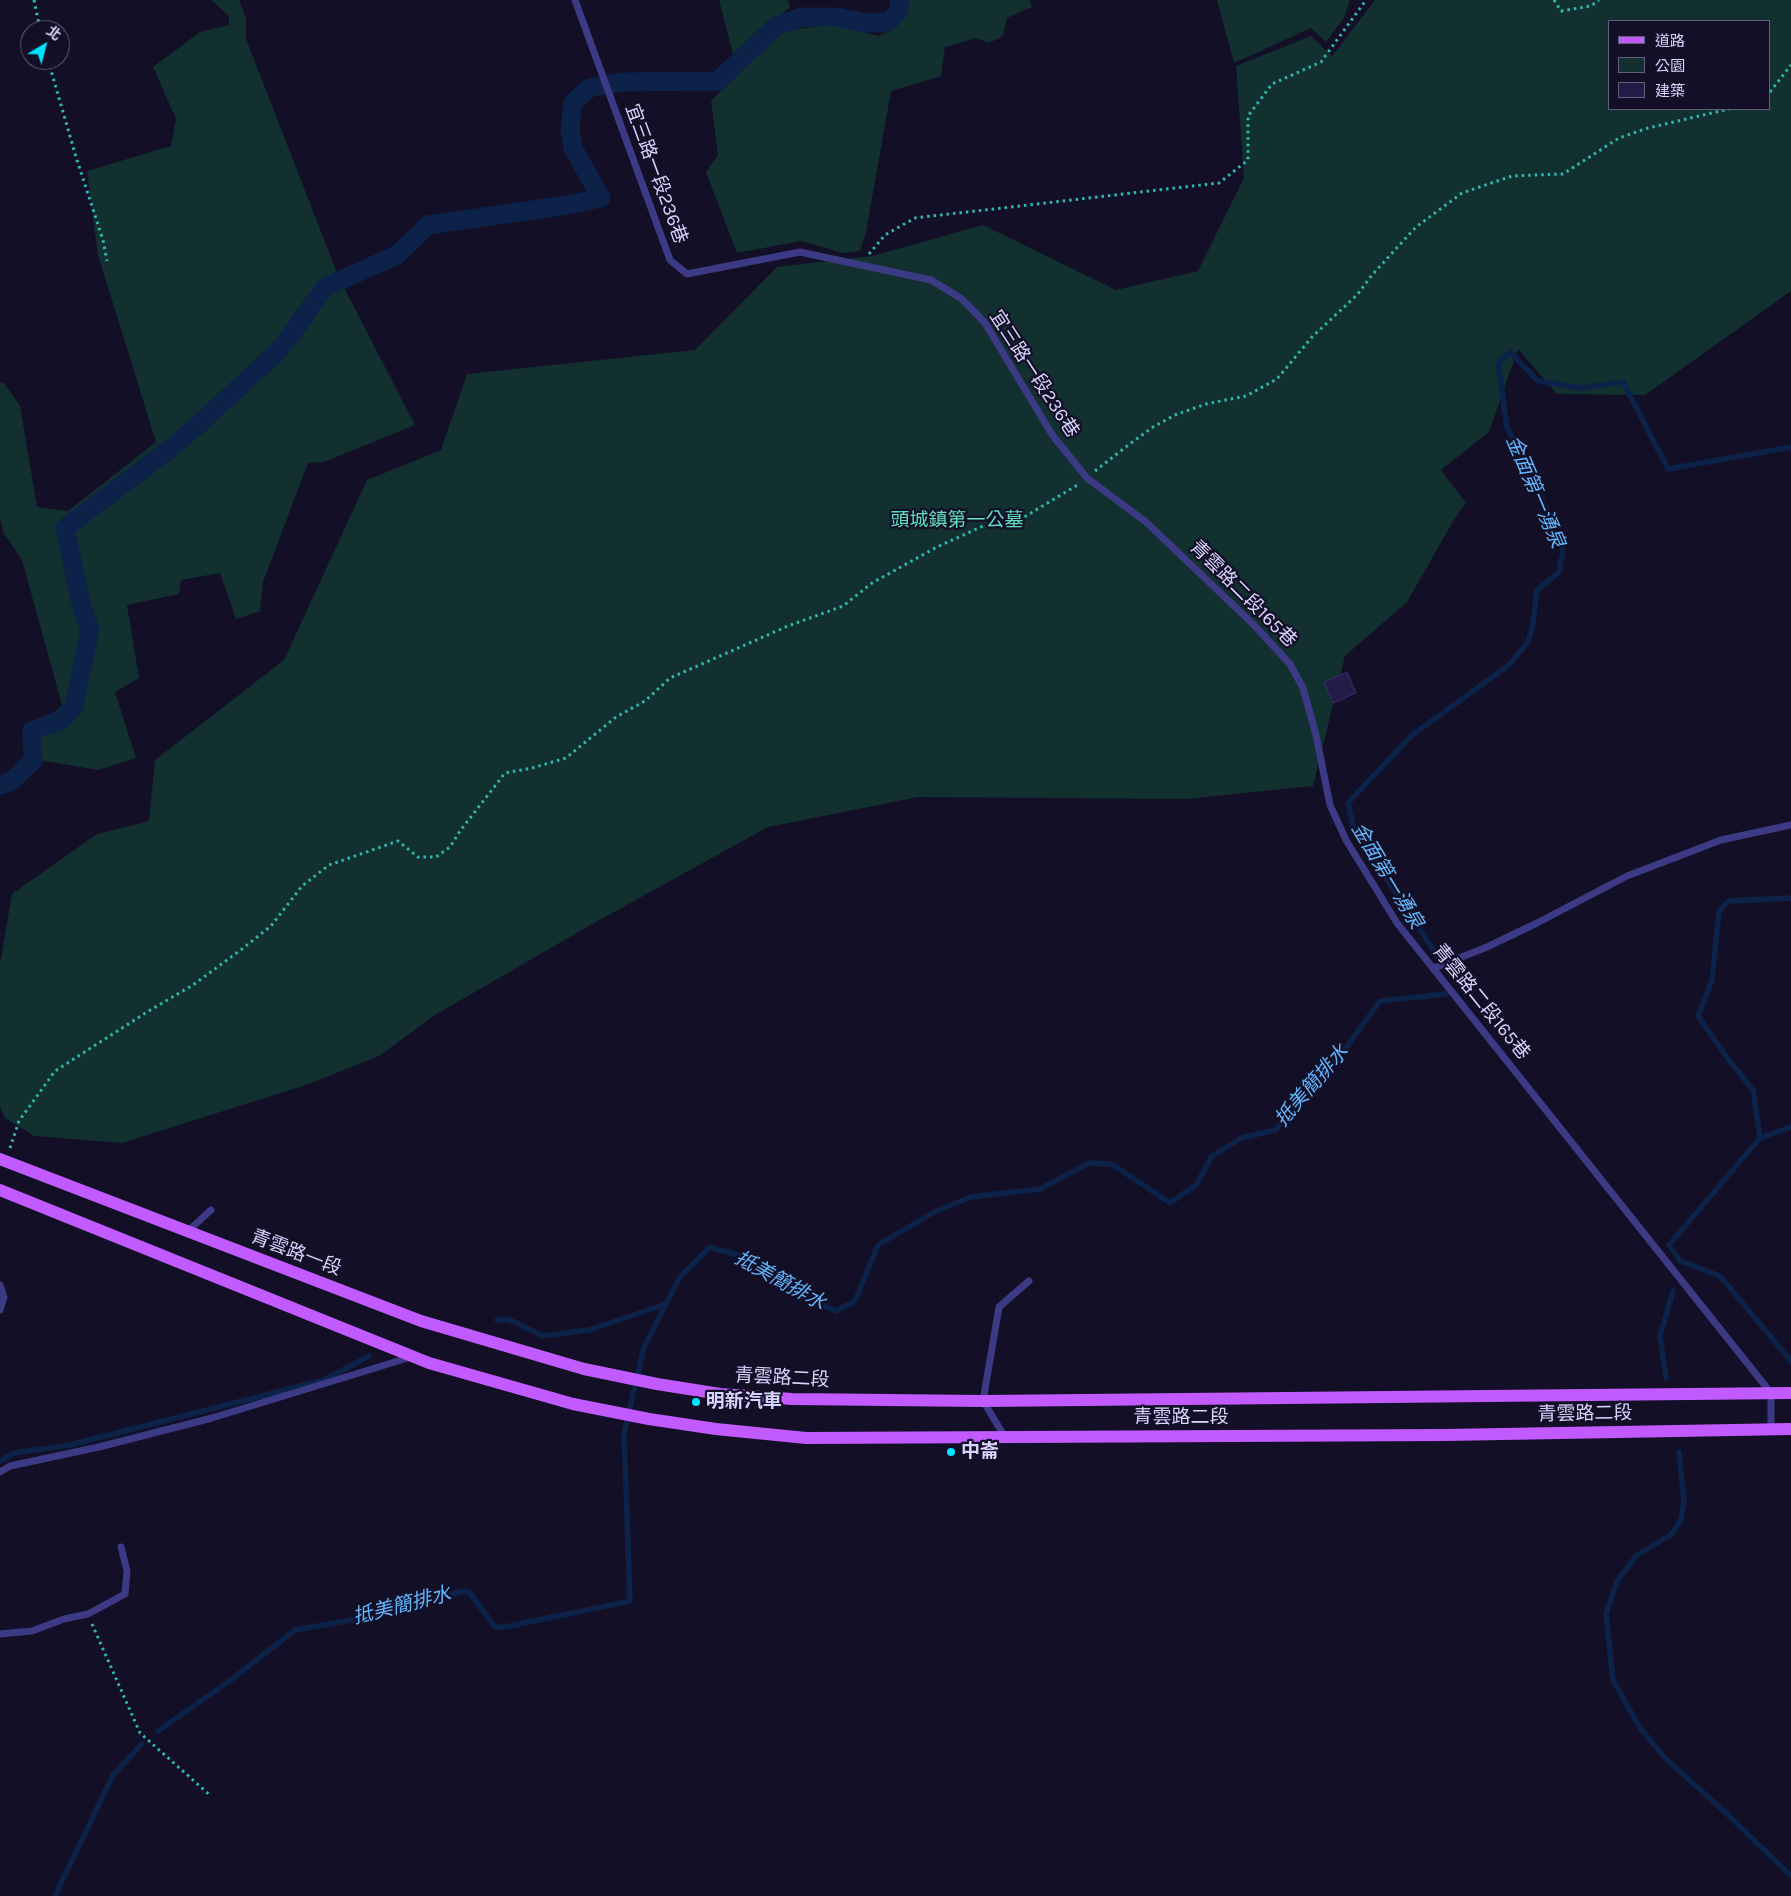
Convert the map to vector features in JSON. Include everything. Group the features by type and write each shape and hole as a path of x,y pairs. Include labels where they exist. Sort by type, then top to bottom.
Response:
{"main road":[{"name":"青雲路一段","path":"3,1160 421,1321 584,1369"},
{"path":"0,1190 412,1357"},
{"name":"青雲路二段","path":"412,1357 573,1404 649,1419 716,1429 806,1438 1435,1436 1791,1428"},
{"name":"青雲路二段","path":"584,1369 657,1384 720,1394 792,1399 983,1401 1791,1393"}],"lane":[{"name":"宜三路一段236巷","path":"575,0 670,260 688,274 800,252 931,280 962,299 985,323 1053,436 1087,478"},
{"name":"青雲路二段165巷","path":"1087,478 1146,522 1253,624 1290,664 1303,688 1316,735 1330,805 1346,840 1397,923 1771,1393"},
{"path":"1434,968 1487,947 1627,876 1721,840 1791,825"},
{"path":"188,1231 211,1210"},
{"path":"1005,1438 983,1401 999,1307 1029,1281"},
{"path":"0,1285 4,1297 0,1310"},
{"path":"0,1472 10,1466 99,1447 212,1418 412,1357"},
{"path":"1771,1393 1771,1429"},
{"path":"0,1634 32,1631 64,1619 88,1614 125,1594 128,1571 121,1547"}],"path":[{"path":"34,0 38,20"},
{"path":"860,264 885,235 915,218 1219,183 1248,160 1248,116 1272,84 1321,62 1366,0"},
{"path":"1554,0 1560,11 1591,6 1599,0"},
{"path":"1771,91 1791,65"},
{"path":"51,70 103,240 107,261"},
{"path":"3,1160 19,1122 55,1071 193,985 242,949 271,926 302,886 329,865 398,841 418,857 436,857 450,847 460,831 505,773 532,768 566,758 616,717 645,701 670,678 788,626 843,606 872,583 937,547 983,526 1026,516 1087,478 1153,427 1175,415 1206,404 1246,396 1277,379 1312,337 1356,294 1416,227 1462,194 1512,176 1563,174 1619,138 1648,128 1725,110"},
{"path":"88,1614 140,1733 211,1796"}],"green space":[{"path":"211,0 239,0 246,19 246,39 339,278 415,425 324,462 308,463 263,582 260,611 236,619 220,573 181,580 179,594 127,605 139,678 115,692 136,758 98,770 27,758 31,734 62,705 22,560 3,532 0,518 0,383 4,383 20,406 37,507 68,511 156,442 98,255 87,171 171,146 176,119 153,67 200,32 229,25 229,16"},
{"path":"719,0 788,0 790,7 734,58"},
{"path":"905,0 1030,0 1032,7 1007,18 1003,36 989,43 976,38 945,47 941,76 891,91 866,232 860,251 843,253 801,241 737,253 706,172 718,155 711,101 779,32 831,24 879,36 897,26"},
{"path":"1217,0 1350,0 1344,18 1326,42 1311,28 1234,63"},
{"name":"頭城鎮第一公墓","path":"1375,0 1791,0 1791,291 1645,395 1557,394 1518,349 1489,432 1441,470 1466,503 1455,518 1407,602 1345,656 1313,786 1186,799 918,797 768,827 594,923 435,1015 379,1056 309,1084 122,1143 34,1136 5,1118 0,1107 0,964 12,894 97,834 149,821 155,760 284,660 367,480 441,450 467,374 695,350 777,267 872,256 983,225 1116,290 1198,271 1244,178 1236,66 1311,36 1332,56"}],"building":[{"path":"1347,672 1356,693 1333,703 1324,682"}],"waterway":[{"path":"0,785 11,781 33,761 32,731 61,720 74,706 90,629 82,608 65,528 179,442 246,381 282,347 325,287 397,255 428,225 567,205 601,198 573,148 570,129 573,103 589,88 621,82 718,81 776,26 802,17 837,17 865,23 887,23 898,12 900,0"},
{"name":"金面第一湧泉","path":"1438,957 1354,829 1348,803 1411,736 1509,665 1528,642 1533,624 1537,590 1559,572 1563,551 1545,506 1507,427 1498,363 1510,352 1538,381 1581,388 1623,382 1668,469 1791,447"},
{"path":"1681,1262 1669,1245 1760,1138 1753,1090 1728,1059 1698,1016 1712,980 1719,911 1729,901 1791,898"},
{"name":"金面第一湧泉","path":"1454,976 1464,990"},
{"name":"抵美簡排水","path":"158,1731 228,1682 295,1630 391,1613 462,1591 470,1593 495,1627 505,1627 630,1601 624,1433 644,1347 680,1277 710,1247 744,1257 802,1296 836,1311 855,1301 878,1245 934,1212 971,1197 1040,1189 1089,1163 1112,1164 1170,1203 1197,1184 1211,1157 1241,1138 1275,1130 1340,1056 1380,1001 1446,994"},
{"path":"1760,1138 1791,1127"},
{"path":"1681,1261 1720,1276 1791,1361"},
{"path":"1666,1378 1660,1336 1673,1291"},
{"path":"497,1320 508,1319 543,1336 589,1330 666,1304"},
{"path":"0,1461 14,1453 70,1445 324,1380 369,1356"},
{"path":"1679,1452 1684,1501 1681,1519 1672,1534 1637,1555 1617,1581 1606,1614 1613,1680 1640,1728 1666,1759 1725,1812 1791,1876"},
{"name":"抵美簡排水","path":"55,1896 113,1775 142,1744"}],"place":[{"name":"明新汽車","path":"696,1402"},
{"name":"中崙","path":"951,1452"}]}
